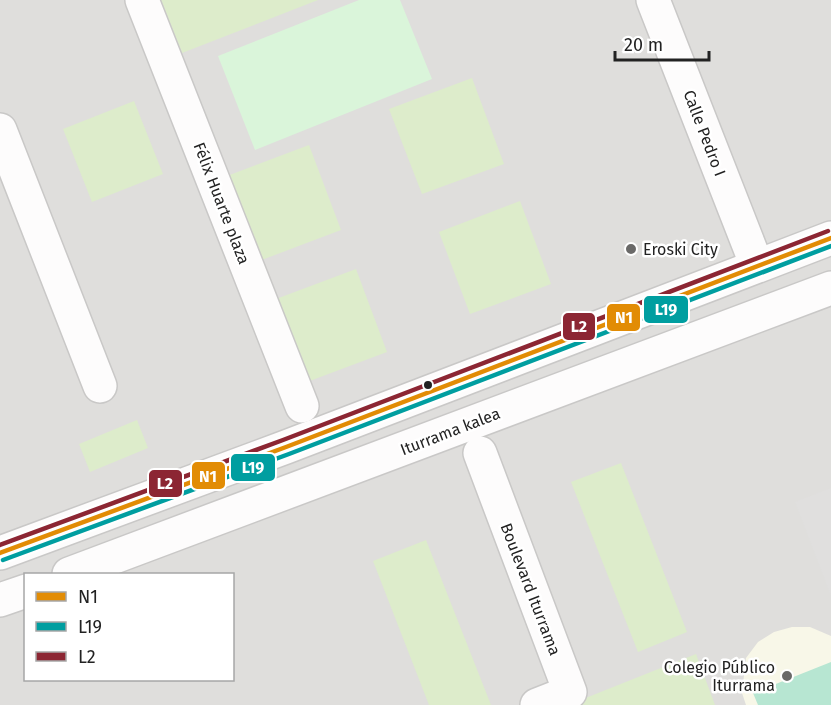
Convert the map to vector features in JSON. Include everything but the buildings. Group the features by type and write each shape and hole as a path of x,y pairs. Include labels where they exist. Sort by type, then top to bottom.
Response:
{"street":[{"name":"Félix Huarte plaza","path":"142,0 302,406"},
{"name":"Calle Pedro I","path":"653,0 757,266"},
{"path":"0,130 100,386"},
{"path":"0,553 297,443 831,238"},
{"name":"Iturrama kalea","path":"72,573 831,288"},
{"name":"Boulevard Iturrama","path":"480,453 570,692 537,705"},
{"path":"0,600 24,592"}],"shaded area":[{"path":"0,0 831,0 831,705 0,705"},
{"path":"831,488 831,596 795,502"},
{"name":"Colegio Público Iturrama","path":"792,627 810,627 831,636 831,705 746,705 742,693 746,658 758,642 774,632"}],"green space":[{"path":"161,0 318,0 182,53"},
{"path":"359,0 400,0 432,79 255,150 218,56"},
{"path":"472,78 504,164 422,194 389,109"},
{"path":"134,101 163,174 92,202 63,129"},
{"path":"309,145 341,230 259,261 227,176"},
{"path":"520,201 551,284 470,314 439,232"},
{"path":"356,269 387,352 307,382 276,299"},
{"path":"137,420 148,448 90,472 79,444"},
{"path":"621,463 687,632 638,652 571,482"},
{"path":"426,540 491,705 429,705 373,561"},
{"path":"696,654 715,705 568,705"},
{"path":"831,662 831,705 758,705 753,693"}],"transit line":[{"name":"L2","path":"0,545 283,440 828,231"},
{"name":"N1","path":"0,553 286,447 831,238"},
{"name":"L19","path":"3,560 289,454 831,246"}],"place":[{"name":"Eroski City","path":"631,249"},
{"name":"Colegio Público Iturrama","path":"787,676"}]}
